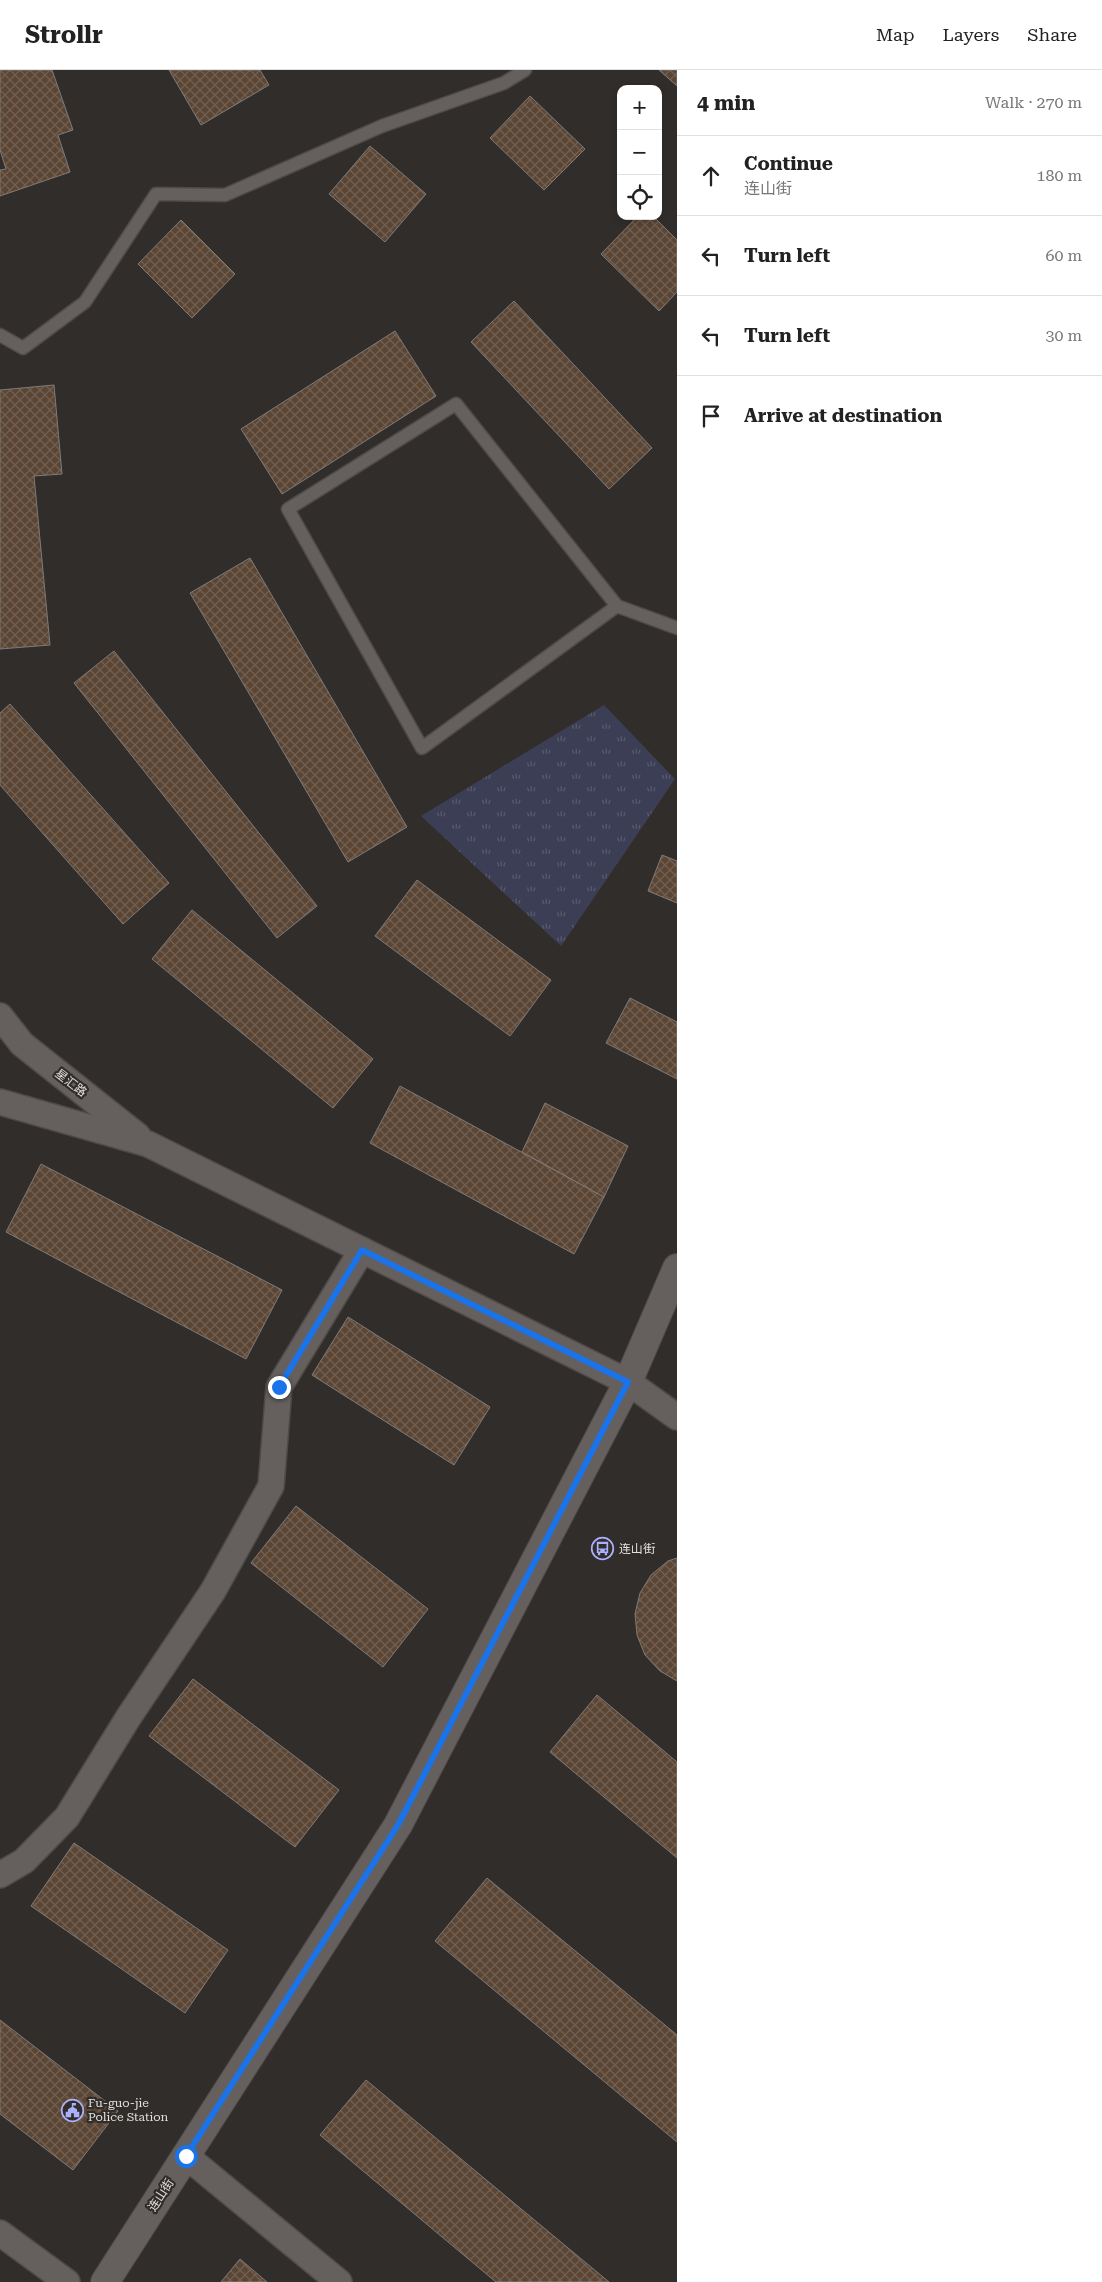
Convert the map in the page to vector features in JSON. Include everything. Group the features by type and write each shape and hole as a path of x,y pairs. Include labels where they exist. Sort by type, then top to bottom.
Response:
{"street":[{"name":"星汇路","path":"0,1016 22,1044 148,1144"},
{"path":"0,1102 148,1144 628,1382 677,1416"},
{"path":"0,1875 24,1861 67,1817 128,1718 213,1591 271,1486 279,1387 362,1250"},
{"name":"连山街","path":"105,2282 398,1825 628,1382 677,1268"},
{"path":"186,2156 339,2282"},
{"path":"0,2233 67,2282"}],"lane":[{"path":"0,335 23,348 85,302 156,194 225,195 382,126 504,83 525,70"},
{"path":"617,606 422,748 288,509 456,404 617,606 677,628"}],"green space":[{"path":"604,705 675,779 561,946 421,816"}],"building":[{"path":"0,70 52,70 73,130 58,135 70,172 0,196 0,170 6,169 0,150"},
{"path":"169,70 260,70 269,85 201,125"},
{"path":"659,70 677,70 677,86"},
{"path":"530,96 585,149 544,190 490,138"},
{"path":"370,146 426,194 385,242 329,194"},
{"path":"181,220 235,274 192,318 138,264"},
{"path":"634,220 657,220 677,240 677,292 659,311 601,254"},
{"path":"514,301 652,448 609,489 471,342"},
{"path":"395,331 436,396 282,494 241,429"},
{"path":"54,385 62,474 34,476 50,645 0,649 0,390"},
{"path":"250,558 407,827 348,862 190,593"},
{"path":"114,651 317,906 277,938 74,683"},
{"path":"10,704 169,883 123,924 0,785 0,713"},
{"path":"662,855 677,861 677,903 648,891"},
{"path":"417,880 551,980 510,1036 375,936"},
{"path":"192,910 373,1059 333,1108 152,959"},
{"path":"630,998 677,1022 677,1079 606,1043"},
{"path":"400,1086 604,1197 574,1254 370,1143"},
{"path":"545,1103 628,1146 604,1197 522,1152"},
{"path":"41,1164 282,1290 246,1359 6,1232"},
{"path":"348,1317 490,1407 454,1465 312,1375"},
{"path":"296,1506 428,1609 383,1667 251,1563"},
{"path":"677,1558 677,1681 660,1671 645,1655 637,1635 635,1614 640,1593 651,1575 668,1561"},
{"path":"193,1679 339,1790 295,1847 149,1736"},
{"path":"597,1695 677,1762 677,1858 550,1752"},
{"path":"74,1843 228,1950 185,2013 31,1906"},
{"path":"487,1878 677,2035 677,2142 435,1941"},
{"path":"0,2020 118,2111 73,2170 0,2114"},
{"path":"366,2080 609,2282 496,2282 320,2135"},
{"path":"240,2259 267,2282 221,2282"}],"place":[{"name":"连山街","path":"603,1549"},
{"name":"Fu-guo-jie Police Station","path":"72,2110"}],"route":[{"path":"186,2156 398,1825 628,1382 362,1250 279,1387"}]}
